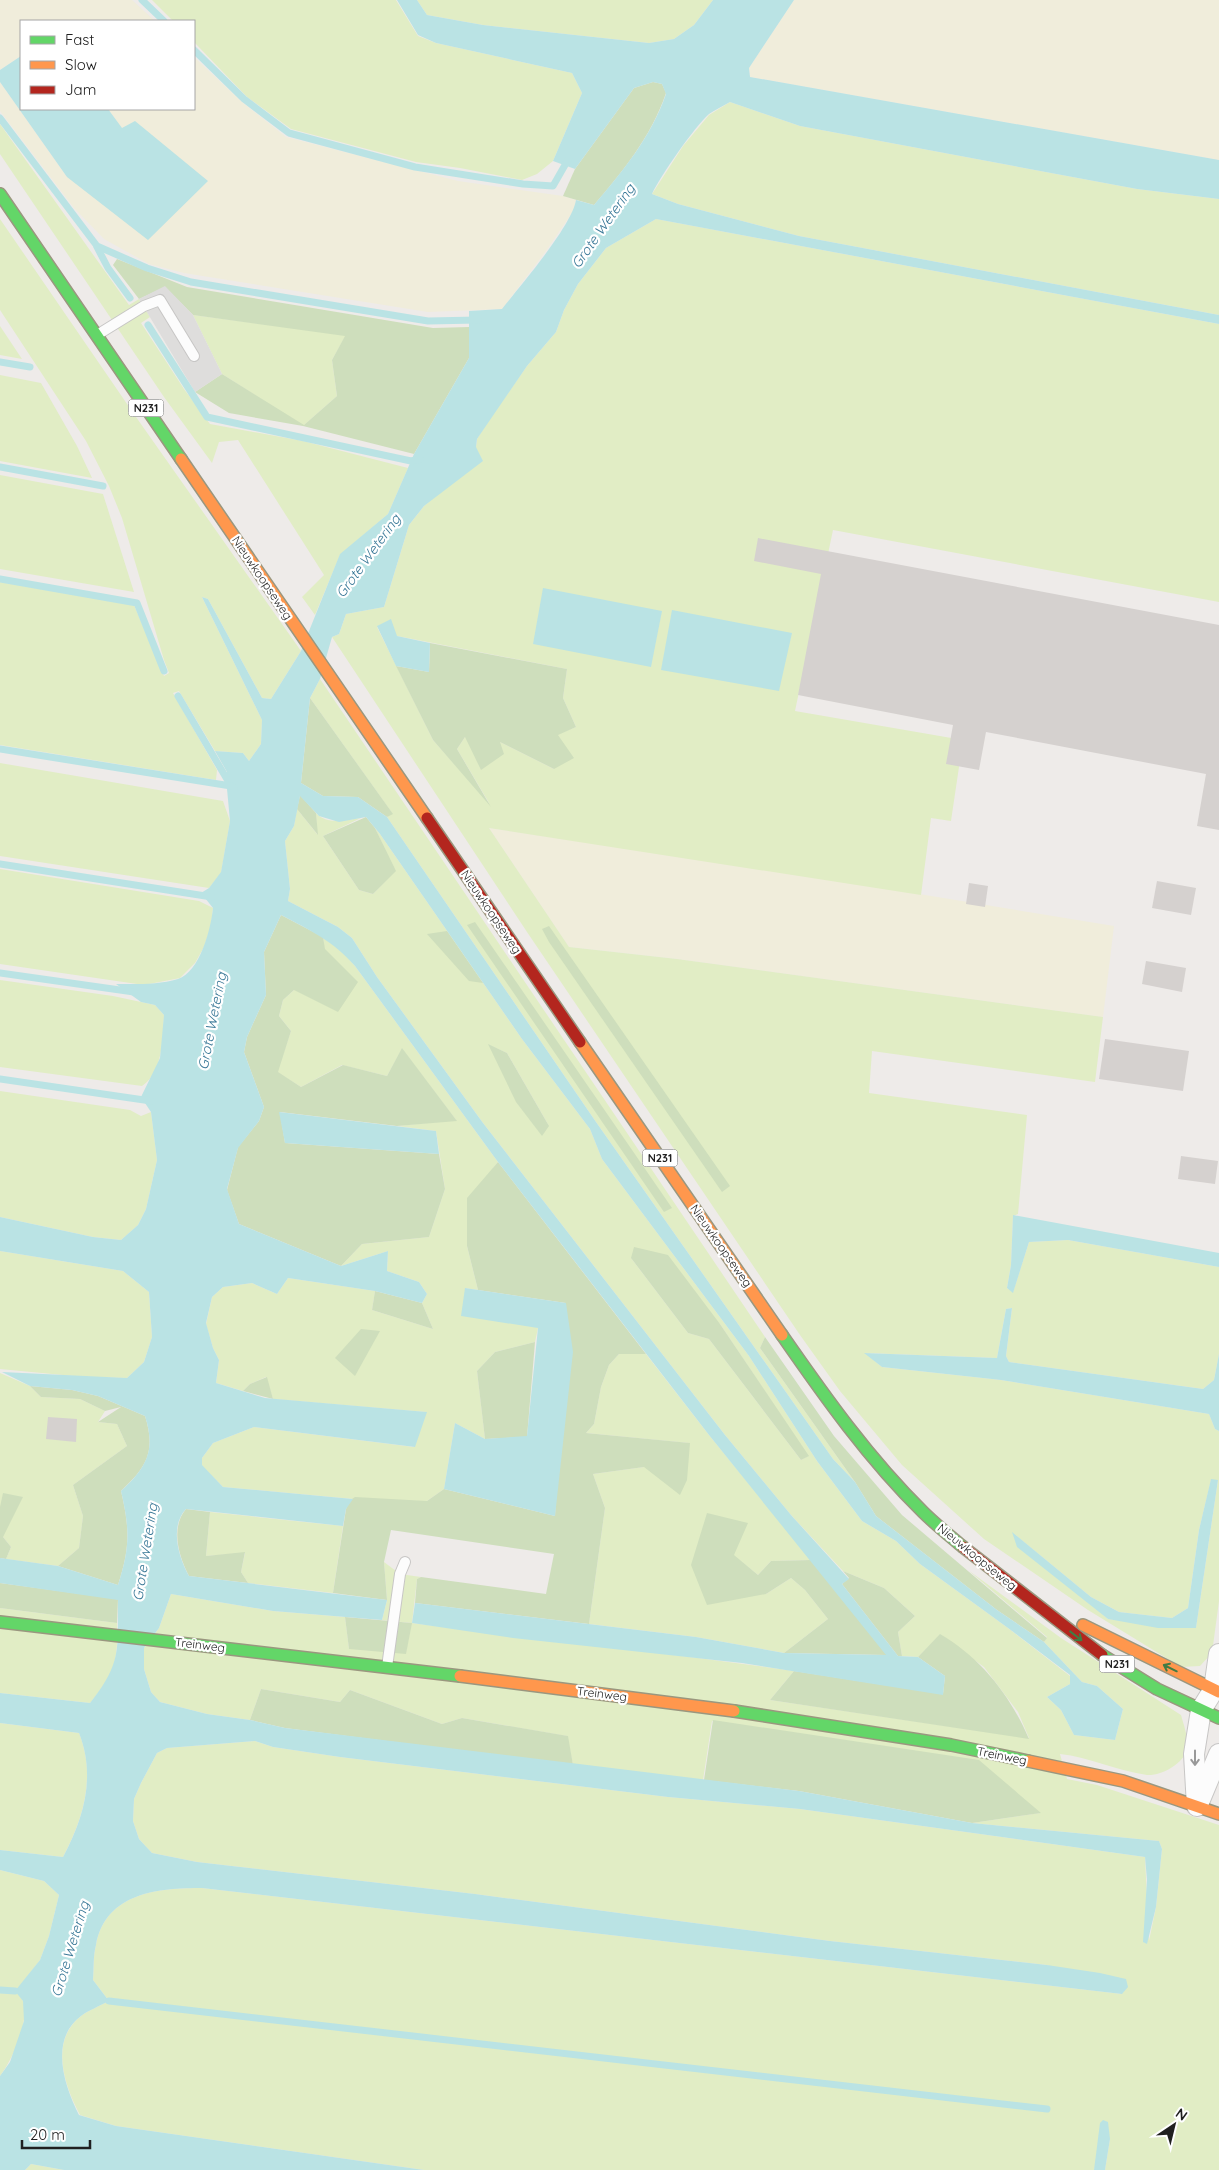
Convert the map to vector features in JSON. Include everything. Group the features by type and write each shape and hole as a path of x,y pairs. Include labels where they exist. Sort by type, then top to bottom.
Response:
{"main road":[{"name":"Nieuwkoopseweg","path":"0,194 335,686 822,1393 875,1460 923,1512 974,1557 1093,1649 1157,1690 1214,1703"},
{"name":"Nieuwkoopseweg","path":"1023,1595 1214,1703"},
{"name":"Treinweg","path":"0,1622 387,1667 736,1711 838,1726 951,1745 1122,1781 1219,1814"}],"street":[{"path":"1197,1806 1194,1754 1214,1703 1219,1654"},
{"path":"1197,1806 1219,1754"}],"lane":[{"path":"96,336 144,306 160,300 194,356"},
{"path":"387,1667 400,1574 405,1562"}],"shaded area":[{"path":"0,0 132,0 154,20 20,20 20,57 0,70"},
{"path":"794,0 1219,0 1219,160 750,77 749,68"},
{"path":"195,58 242,102 286,137 458,181 563,196 576,200 574,210 502,309 428,312 184,273 149,264 104,239 74,208 0,111 0,82 67,177 122,129 109,110 195,110"},
{"path":"165,286 193,315 222,374 195,392 139,299"},
{"path":"489,828 773,870 1114,926 1103,1017 677,959 569,947"}],"green space":[{"path":"152,0 396,0 418,36 436,43 572,73 582,93 553,161 537,174 522,180 416,162 291,129 247,97 195,43 195,20 172,20"},
{"path":"417,0 713,0 694,25 674,39 649,43 483,25 427,15"},
{"path":"653,82 662,84 666,93 660,109 635,153 615,179 594,205 563,196 575,169 634,88"},
{"path":"730,102 800,126 1137,189 1219,199 1219,315 799,236 678,204 652,194 683,146 709,115"},
{"path":"0,124 129,305 139,299 150,317 141,323 184,389 210,424 303,441 408,468 388,514 340,555 315,615 302,597 324,575 238,440 219,442 212,463 164,397 0,154"},
{"path":"0,219 136,417 301,651 271,699 262,698 208,599 202,597 262,720 261,744 249,761 243,753 215,751 179,691 173,693 217,770 216,780 0,745 0,582 134,605 164,676 169,673 122,518 109,486 86,441 0,310"},
{"path":"656,219 1219,324 1219,602 833,530 795,711 963,740 951,821 931,818 921,895 489,828 569,947 677,959 1103,1017 1095,1082 872,1051 869,1093 1027,1115 1018,1214 1013,1216 1011,1265 1007,1288 1013,1292 1029,1242 1068,1240 1219,1267 1219,1354 1214,1380 1203,1389 1009,1362 1006,1356 1012,1308 1006,1309 997,1358 865,1353 882,1367 1001,1380 1209,1414 1215,1429 1219,1431 1219,1601 1212,1653 1200,1666 1181,1667 1088,1610 984,1539 902,1465 840,1391 800,1335 527,932 332,637 339,634 346,614 384,607 409,525 424,506 446,487 476,447 477,439 489,420 527,366 556,332 564,310 578,284 606,248","holes":["377,627 397,636 567,669 563,698 576,727 558,734 554,769 500,742 465,737 457,749 489,803 433,740","1211,1480 1218,1480 1196,1628 1108,1619 1013,1533 1091,1597 1119,1612 1172,1618 1188,1608 1199,1530"]},
{"path":"117,259 187,287 433,328 469,327 469,358 414,454 303,426 229,413 195,392 222,374 304,425 337,396 332,360 345,336 193,315 165,287 139,299 113,265"},
{"path":"193,315 346,335 332,360 337,396 303,426 222,374"},
{"path":"0,326 22,359 0,355"},
{"path":"0,375 41,383 77,446 92,478 0,461"},
{"path":"0,475 103,494 134,592 0,569"},
{"path":"430,643 567,669 563,698 576,727 558,735 574,758 554,769 500,742 504,754 481,770 465,737 457,749 491,807 433,740 396,666 429,672"},
{"path":"320,679 765,1337 760,1348 855,1482 833,1459 596,1122 387,817 392,813 310,698"},
{"path":"310,698 393,814 387,817 358,797 323,796 301,783"},
{"path":"0,763 223,801 230,821 221,873 209,888 0,856"},
{"path":"300,795 316,813 318,835 297,809"},
{"path":"297,809 317,834 316,813 320,817 331,820 361,818 323,836 359,890 373,894 395,871 375,828 522,1039 590,1129 602,1159 749,1356 817,1461 862,1521 896,1541 920,1564 1070,1676 1070,1684 1047,1697 1061,1710 1074,1735 1115,1740 1123,1709 1097,1686 1082,1682 1044,1642 1047,1637 968,1570 1061,1638 1181,1715 1187,1737 1185,1755 1171,1768 1153,1775 1136,1773 1060,1754 1067,1779 1097,1785 1219,1825 1219,2170 1105,2170 1110,2139 1094,2170 424,2170 116,2126 80,2115 65,2077 62,2050 71,2026 84,2014 109,2001 93,1980 95,1949 102,1927 111,1914 123,1904 152,1892 169,1889 202,1888 1122,1994 1047,1965 830,1941 475,1894 197,1862 152,1853 139,1839 133,1821 134,1799 157,1753 167,1748 255,1741 273,1747 340,1757 668,1797 800,1809 1145,1857 1149,1941 1156,1907 1162,1849 1159,1841 972,1823 1040,1813 712,1721 703,1780 573,1765 567,1736 462,1718 442,1724 350,1690 340,1702 261,1689 250,1720 207,1714 160,1702 151,1692 144,1669 144,1648 159,1628 171,1594 273,1611 345,1617 349,1649 412,1623 794,1671 770,1700 1029,1738 1018,1712 984,1667 940,1635 918,1657 902,1656 898,1632 915,1616 884,1588 843,1571 791,1515 725,1435 483,1123 377,977 352,938 338,927 288,901 290,889 285,841 294,826","holes":["489,1045 507,1053 549,1126","631,1258 720,1324 808,1456 801,1460 709,1339 688,1333"]},
{"path":"366,817 375,828 396,871 373,894 359,890 323,836"},
{"path":"0,869 199,901 213,908 211,926 204,947 195,963 180,978 144,985 0,964"},
{"path":"281,915 323,937 325,949 358,982 338,1012 294,990 283,1000 279,1016 291,1031 278,1072 301,1087 343,1065 387,1076 402,1048 457,1121 397,1126 280,1112 285,1143 439,1154 445,1189 429,1237 362,1244 341,1266 239,1224 227,1190 238,1147 259,1121 264,1107 244,1052 247,1037 266,995 264,952"},
{"path":"475,922 672,1208 664,1212 467,925"},
{"path":"549,926 730,1186 722,1192 549,942 542,929"},
{"path":"447,931 483,983 469,981 427,934"},
{"path":"323,937 341,950 355,966 498,1162 493,1168 467,1246 478,1290 465,1288 538,1328 535,1342 495,1352 477,1371 485,1439 455,1423 444,1489 427,1501 353,1499 223,1487 201,1465 202,1458 213,1443 254,1427 414,1447 426,1412 273,1399 266,1377 250,1384 243,1391 216,1383 219,1360 213,1348 206,1324 212,1297 223,1287 252,1283 277,1294 288,1278 375,1291 372,1310 433,1329 422,1303 427,1294 419,1282 387,1271 388,1251 341,1266 362,1244 429,1237 445,1189 436,1131 397,1126 456,1120 402,1049 387,1076 342,1065 301,1087 277,1072 291,1031 279,1016 283,1000 294,990 324,948"},
{"path":"0,980 113,996 155,1005 164,1015 163,1034 158,1063 149,1080 142,1086 0,1067"},
{"path":"488,1044 507,1053 549,1126 542,1136 516,1102"},
{"path":"0,1091 130,1110 141,1116 151,1112 157,1160 146,1209 138,1225 121,1240 93,1237 0,1217"},
{"path":"498,1162 646,1354 619,1354 609,1365 601,1387 594,1424 586,1433 690,1443 687,1480 680,1495 644,1467 593,1474 605,1508 589,1624 415,1603 417,1579 421,1577 546,1594 554,1554 391,1530 384,1562 387,1600 333,1593 346,1509 349,1501 355,1497 427,1501 444,1489 555,1516 566,1303 478,1290 467,1246 467,1198"},
{"path":"634,1247 668,1255 720,1324 809,1456 801,1460 709,1339 688,1333 631,1258"},
{"path":"0,1251 123,1271 149,1292 152,1337 144,1362 127,1378 84,1377 0,1369"},
{"path":"375,1291 422,1303 433,1329 372,1310"},
{"path":"361,1329 380,1331 355,1376 335,1358"},
{"path":"765,1337 834,1436 902,1515 1047,1638 1044,1642 997,1610 876,1516 855,1482 760,1348"},
{"path":"535,1342 527,1437 485,1439 477,1371 495,1352"},
{"path":"619,1354 646,1354 811,1560 771,1561 758,1575 733,1555 691,1565 766,1594 791,1578 805,1590 828,1619 784,1653 696,1637 589,1624 605,1508 593,1474 644,1467 689,1443 586,1433 594,1424 601,1387 609,1365"},
{"path":"0,1373 30,1386 41,1397 80,1399 105,1411 98,1422 117,1424 127,1446 73,1485 83,1516 79,1548 58,1566 6,1559 11,1547 3,1537 0,1507"},
{"path":"267,1377 273,1399 243,1391 250,1384"},
{"path":"30,1386 72,1390 98,1396 145,1416 150,1439 147,1458 137,1474 121,1491 126,1517 127,1549 118,1585 58,1566 79,1548 83,1516 73,1485 127,1446 117,1424 98,1422 121,1407 105,1411 80,1399 41,1397"},
{"path":"3,1493 23,1497 3,1537 11,1547 6,1559 0,1558 0,1507"},
{"path":"186,1509 210,1512 206,1556 245,1552 241,1572 248,1583 189,1576 179,1551 177,1534 178,1525"},
{"path":"210,1512 343,1526 333,1593 248,1583 241,1572 245,1553 206,1556"},
{"path":"707,1513 748,1523 734,1555 758,1575 771,1561 811,1560 887,1655 784,1653 828,1619 805,1590 791,1578 766,1594 707,1605 691,1565"},
{"path":"384,1562 400,1574 421,1577 417,1579 412,1623 382,1620 387,1600"},
{"path":"843,1571 884,1588 915,1616 898,1632 902,1656 898,1656 842,1584 849,1578"},
{"path":"0,1583 118,1599 117,1623 0,1608"},
{"path":"0,1608 117,1623 117,1648 113,1666 105,1683 90,1703 0,1693"},
{"path":"345,1617 412,1623 406,1654 349,1649"},
{"path":"940,1634 969,1654 993,1679 1013,1707 1029,1739 770,1700 794,1671 943,1694 945,1676 918,1657"},
{"path":"261,1689 340,1702 350,1690 442,1724 462,1718 568,1736 573,1765 285,1728 250,1720"},
{"path":"713,1720 979,1760 1041,1813 972,1823 799,1791 704,1780"},
{"path":"0,1723 79,1733 87,1765 87,1781 82,1812 63,1857 0,1850"},
{"path":"0,1870 44,1881 59,1895 49,1936 40,1960 16,1991 23,2001 25,2010 22,2030 10,2060 0,2076"},
{"path":"31,2164 64,2170 25,2170"}],"water":[{"name":"Grote Wetering","path":"397,0 417,0 427,15 483,25 649,43 674,39 694,25 713,0 794,0 749,68 750,77 1219,160 1219,199 1137,189 800,126 730,102 709,114 678,152 652,194 678,204 799,236 1219,315 1219,324 656,219 606,248 578,284 564,310 556,332 527,366 477,439 476,447 483,461 424,506 409,525 384,607 346,614 339,634 332,637 320,679 310,698 301,783 323,796 358,797 387,817 596,1122 833,1459 855,1482 876,1516 997,1610 1044,1642 1082,1682 1097,1686 1123,1709 1115,1740 1074,1735 1061,1710 1047,1697 1070,1684 1070,1675 920,1564 896,1541 862,1521 817,1461 749,1356 602,1159 590,1129 522,1039 380,834 366,817 339,822 319,816 300,796 294,826 285,841 290,889 288,901 338,927 352,938 377,977 483,1123 725,1435 791,1515 849,1579 842,1584 898,1656 918,1657 945,1676 943,1695 742,1663 513,1638 412,1623 415,1603 696,1637 784,1653 886,1655 709,1435 498,1162 355,966 330,943 281,915 264,952 266,995 247,1037 244,1052 264,1107 259,1121 238,1148 227,1189 239,1224 341,1266 388,1251 387,1271 419,1282 427,1294 422,1303 375,1291 288,1278 277,1294 252,1283 223,1287 212,1297 206,1323 213,1348 219,1360 216,1383 265,1398 427,1412 415,1447 254,1427 213,1443 202,1458 202,1465 223,1487 353,1499 346,1509 343,1526 186,1509 178,1525 177,1542 189,1576 387,1600 382,1620 273,1611 171,1594 159,1628 144,1648 144,1669 151,1692 160,1702 207,1714 250,1720 285,1728 799,1791 972,1823 1159,1841 1162,1849 1156,1907 1147,1944 1143,1942 1147,1880 1145,1857 800,1809 668,1797 340,1757 273,1747 255,1741 167,1748 157,1753 134,1799 133,1821 139,1839 152,1853 197,1862 475,1894 830,1941 1047,1965 1126,1979 1128,1987 1122,1994 202,1888 169,1889 152,1892 123,1904 111,1914 102,1927 95,1949 93,1980 109,2001 81,2016 71,2026 65,2037 62,2050 62,2063 68,2090 79,2115 116,2126 424,2170 64,2170 31,2164 25,2170 0,2170 0,2076 10,2062 24,2021 23,2001 15,1991 40,1960 49,1936 59,1895 44,1881 0,1870 0,1850 63,1857 82,1812 87,1781 87,1765 79,1733 0,1723 0,1693 90,1703 108,1676 116,1654 118,1600 0,1583 0,1558 58,1566 118,1585 127,1549 126,1517 121,1491 143,1466 147,1457 150,1439 145,1416 98,1396 72,1390 30,1386 2,1372 127,1378 144,1362 152,1337 149,1292 123,1271 0,1251 0,1217 93,1237 121,1240 138,1225 146,1209 157,1160 151,1112 141,1097 160,1058 164,1015 155,1005 141,1002 116,984 155,983 178,979 186,975 198,959 210,927 213,908 201,893 209,888 221,872 230,821 227,772 215,751 243,753 249,761 261,744 262,720 202,597 208,599 262,698 271,699 301,651 340,554 388,514 414,454 469,358 469,311 502,309 556,240 576,200 594,205 626,166 652,125 666,94 662,84 653,82 634,88 575,169 553,161 582,93 572,73 436,43 418,35"},
{"path":"20,57 20,110 109,110 122,128 135,121 208,181 148,240 67,177 0,82 0,70"},
{"path":"543,588 662,611 651,667 533,644"},
{"path":"672,610 792,633 779,691 661,670"},
{"path":"391,619 397,636 430,643 429,672 396,666 377,626"},
{"path":"279,1112 436,1131 439,1154 285,1143"},
{"path":"1013,1215 1219,1253 1219,1267 1068,1240 1029,1242 1013,1293 1007,1288 1011,1265"},
{"path":"465,1288 566,1303 573,1352 555,1516 444,1489 455,1423 485,1439 527,1436 538,1328 461,1316"},
{"path":"1012,1308 1006,1356 1009,1362 1203,1389 1214,1380 1219,1354 1219,1431 1215,1429 1209,1414 1001,1380 882,1367 864,1353 997,1358 1006,1309"},
{"path":"1211,1479 1218,1480 1196,1628 1158,1628 1108,1619 1017,1547 1012,1532 1091,1597 1119,1612 1172,1618 1188,1608 1199,1530"},
{"path":"1103,2120 1108,2122 1110,2139 1105,2170 1094,2170 1100,2123"}],"building":[{"path":"758,538 1219,625 1219,830 1197,826 1206,774 986,732 979,770 946,764 953,725 798,695 821,574 754,561"},
{"path":"1157,881 1196,888 1191,915 1152,908"},
{"path":"969,883 988,886 985,907 966,904"},
{"path":"1146,961 1186,968 1182,992 1142,984"},
{"path":"1105,1039 1189,1051 1183,1091 1099,1079"},
{"path":"1181,1156 1218,1161 1215,1184 1178,1179"},
{"path":"48,1417 77,1419 76,1442 46,1439"}],"waterway":[{"path":"142,0 163,20"},
{"path":"195,51 244,99 289,133 415,167 523,184 553,186 569,158"},
{"path":"0,118 97,246 147,268 191,282 428,321 478,320"},
{"path":"97,247 108,268 130,298"},
{"path":"148,325 207,417 411,461 420,459"},
{"path":"0,362 30,367"},
{"path":"0,467 103,486"},
{"path":"0,579 137,603 164,671"},
{"path":"178,696 231,786"},
{"path":"0,749 234,788"},
{"path":"0,864 212,897"},
{"path":"0,973 134,992"},
{"path":"0,1079 151,1101"},
{"path":"0,1990 15,1991"},
{"path":"109,2001 1047,2109"}],"traffic: fast":[{"path":"0,194 181,459"},
{"path":"782,1335 831,1404 884,1471 903,1492 963,1547"},
{"path":"0,1622 460,1676"},
{"path":"1102,1655 1157,1689 1219,1718"},
{"path":"734,1711 951,1745 1028,1761"}],"traffic: slow":[{"path":"181,459 427,818"},
{"path":"580,1042 782,1335"},
{"path":"1083,1625 1219,1692"},
{"path":"460,1676 734,1711"},
{"path":"1028,1761 1123,1781 1219,1814"}],"traffic: jam":[{"path":"427,818 580,1042"},
{"path":"963,1547 1102,1655"}]}
